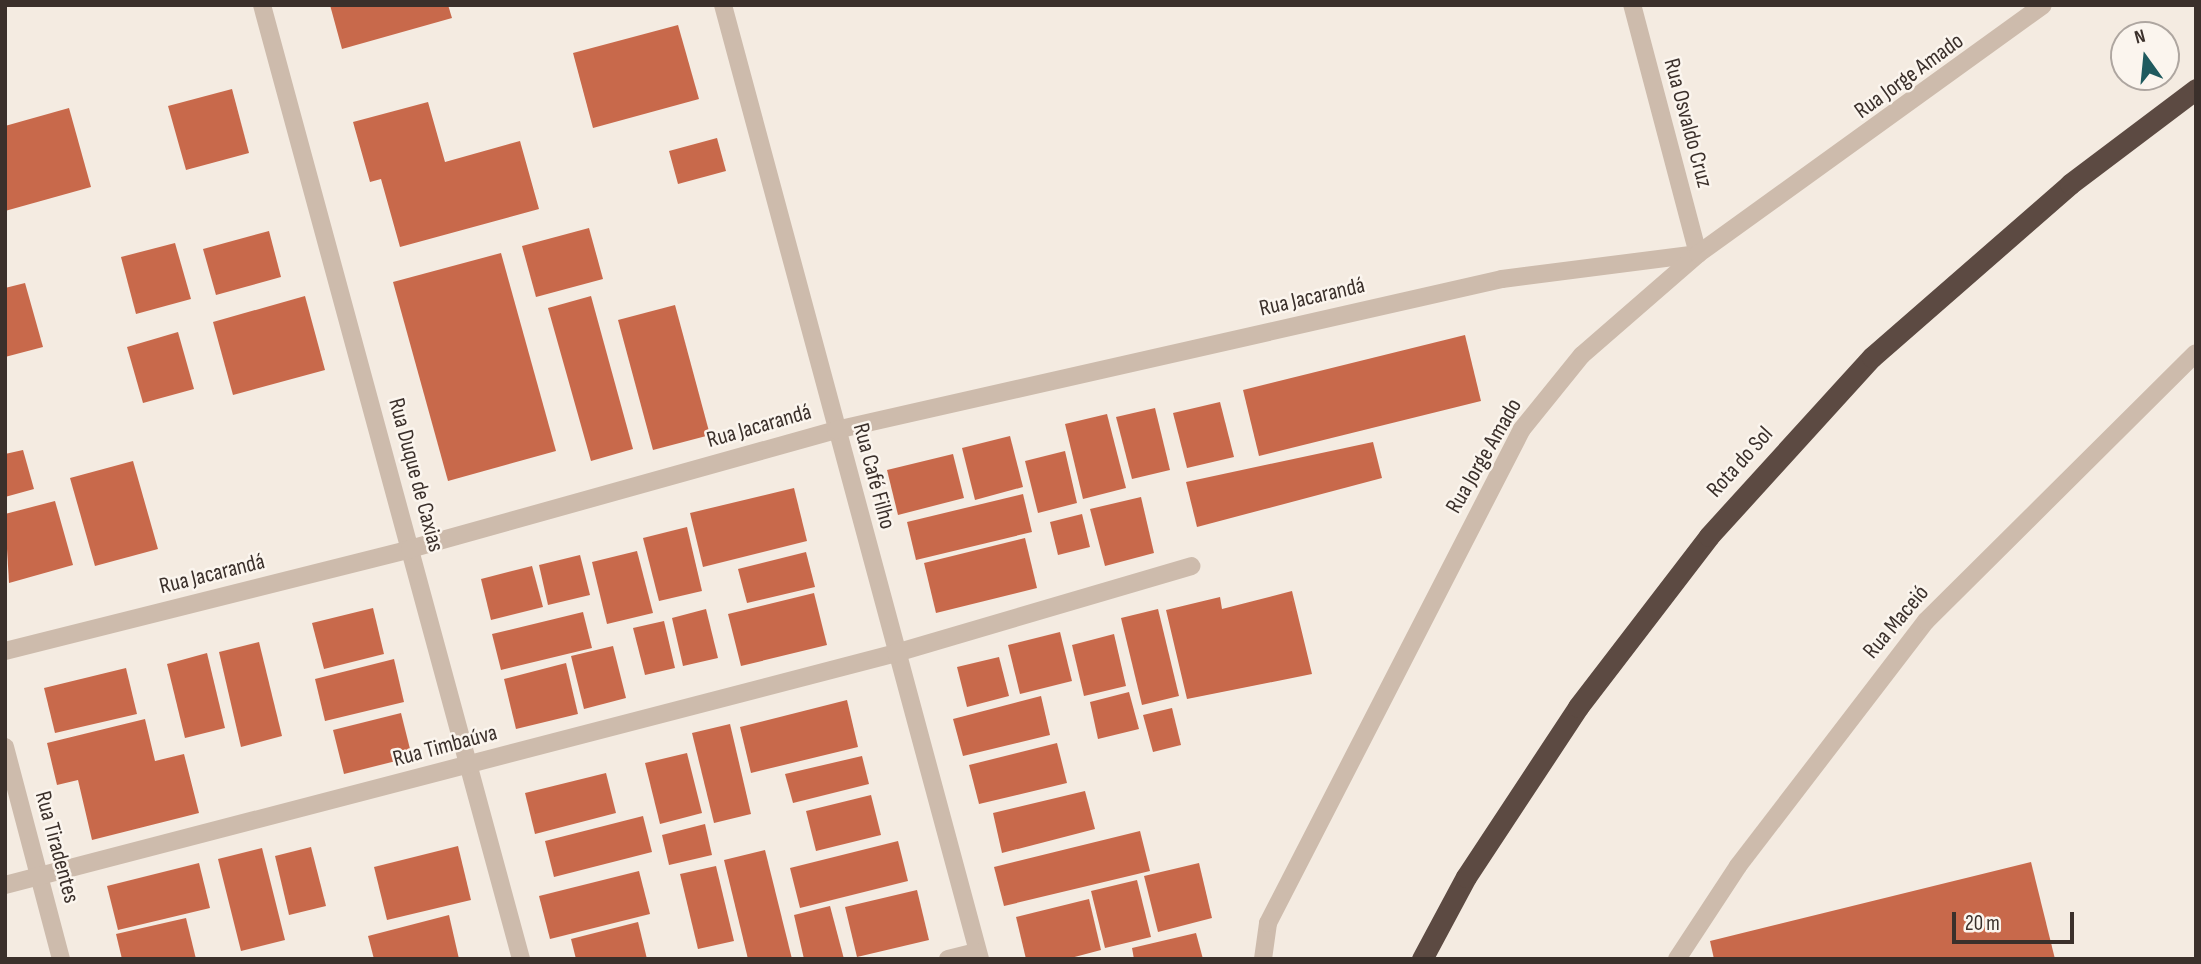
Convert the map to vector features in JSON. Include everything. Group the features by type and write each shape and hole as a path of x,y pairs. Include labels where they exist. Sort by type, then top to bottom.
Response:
{"highway":[{"name":"Rota do Sol","path":"1422,959 1466,877 1578,707 1709,536 1872,357 2070,184 2196,89"}],"street":[{"name":"Rua Duque de Caxias","path":"262,5 471,764 521,959"},
{"name":"Rua Café Filho","path":"723,5 978,955"},
{"name":"Rua Osvaldo Cruz","path":"1632,5 1698,254"},
{"name":"Rua Jorge Amado","path":"1262,959 1268,923 1522,429 1582,355 1698,254 2043,5"},
{"name":"Rua Jacarandá","path":"5,651 410,549 836,430 1502,279 1698,254"},
{"name":"Rua Maceió","path":"1677,959 1738,866 1926,621 2196,353"},
{"name":"Rua Timbaúva","path":"5,885 896,653 1191,566"},
{"name":"Rua Tiradentes","path":"5,747 61,959"},
{"path":"948,959 978,955"}],"building":[{"path":"330,5 448,5 452,18 342,49"},
{"path":"678,25 699,99 593,128 573,53"},
{"path":"232,89 249,153 186,170 168,106"},
{"path":"428,102 445,162 520,141 539,209 400,247 381,179 370,182 353,122"},
{"path":"69,108 91,187 5,211 5,126"},
{"path":"717,138 726,171 678,184 669,151"},
{"path":"589,228 603,279 536,297 522,246"},
{"path":"269,231 281,277 216,295 203,249"},
{"path":"175,243 191,299 136,314 121,257"},
{"path":"501,253 556,451 448,481 393,282"},
{"path":"25,283 43,347 5,357 5,288"},
{"path":"305,296 325,370 233,395 213,322"},
{"path":"591,296 633,449 591,461 548,308"},
{"path":"675,305 710,435 653,450 618,320"},
{"path":"178,332 194,389 143,403 127,347"},
{"path":"1465,335 1481,401 1259,456 1243,390"},
{"path":"1220,402 1234,457 1187,468 1173,413"},
{"path":"1155,408 1170,470 1132,479 1116,417"},
{"path":"1107,414 1126,488 1083,499 1065,424"},
{"path":"1010,436 1023,487 975,500 962,448"},
{"path":"1373,442 1382,478 1197,527 1186,482"},
{"path":"23,450 34,489 5,497 5,454"},
{"path":"1065,451 1077,503 1038,513 1025,461"},
{"path":"953,454 964,498 898,515 887,470"},
{"path":"133,461 158,549 95,566 70,478"},
{"path":"794,488 807,541 703,567 690,513"},
{"path":"1023,494 1032,532 916,560 907,522"},
{"path":"1141,497 1154,553 1105,566 1090,509"},
{"path":"55,501 73,565 9,583 5,514"},
{"path":"1082,514 1090,547 1058,555 1050,522"},
{"path":"687,527 702,591 659,601 643,538"},
{"path":"1025,538 1037,588 936,613 924,563"},
{"path":"637,551 653,613 607,624 592,562"},
{"path":"806,552 815,587 747,603 738,569"},
{"path":"580,555 590,595 548,605 539,565"},
{"path":"532,566 543,607 491,620 481,579"},
{"path":"1292,591 1312,674 1187,699 1166,610 1220,597 1222,609"},
{"path":"814,593 827,645 741,666 728,614"},
{"path":"373,608 384,654 324,669 312,623"},
{"path":"706,609 718,658 683,666 672,618"},
{"path":"1158,609 1179,696 1142,705 1121,618"},
{"path":"583,612 592,648 501,670 492,634"},
{"path":"664,621 675,668 645,675 633,628"},
{"path":"1060,632 1072,681 1020,694 1008,645"},
{"path":"1114,634 1126,686 1084,696 1072,645"},
{"path":"259,642 282,736 241,747 219,652"},
{"path":"613,646 626,698 584,709 571,656"},
{"path":"207,653 225,728 185,738 167,664"},
{"path":"999,657 1009,696 967,707 957,667"},
{"path":"394,659 404,702 325,721 315,679"},
{"path":"566,663 578,714 516,729 504,679"},
{"path":"126,668 137,714 55,733 44,688"},
{"path":"1129,692 1139,729 1098,739 1090,702"},
{"path":"1041,696 1050,735 963,756 953,719"},
{"path":"847,700 858,747 751,773 740,727"},
{"path":"1172,708 1181,745 1153,752 1143,715"},
{"path":"401,713 412,757 344,774 333,730"},
{"path":"145,719 155,761 184,754 199,813 92,840 78,780 57,785 47,743"},
{"path":"730,724 751,814 714,823 692,733"},
{"path":"1057,743 1067,783 979,804 969,765"},
{"path":"687,753 702,813 660,824 645,763"},
{"path":"862,756 869,784 793,803 785,774"},
{"path":"606,773 616,813 535,834 525,793"},
{"path":"1085,791 1095,829 1002,853 993,813"},
{"path":"871,795 881,835 816,851 806,811"},
{"path":"643,816 652,852 554,877 545,841"},
{"path":"705,824 712,855 669,865 662,835"},
{"path":"1140,831 1150,871 1004,906 994,867"},
{"path":"898,841 908,881 800,908 790,868"},
{"path":"458,846 471,900 387,920 374,867"},
{"path":"311,847 326,906 289,915 275,856"},
{"path":"262,848 285,940 241,951 218,859"},
{"path":"765,850 792,959 748,959 724,860"},
{"path":"2031,862 2055,959 1714,959 1710,941"},
{"path":"199,863 210,908 118,930 107,886"},
{"path":"1199,863 1212,918 1158,932 1144,876"},
{"path":"716,866 734,941 698,949 680,874"},
{"path":"639,871 650,914 550,939 539,896"},
{"path":"1137,880 1151,937 1105,948 1091,891"},
{"path":"917,890 929,940 857,957 845,907"},
{"path":"1089,899 1101,950 1067,959 1026,959 1016,917"},
{"path":"830,906 844,959 804,959 794,915"},
{"path":"449,915 459,959 374,959 368,936"},
{"path":"186,918 196,959 122,959 116,934"},
{"path":"638,922 647,959 576,959 571,939"},
{"path":"1196,933 1203,959 1134,959 1132,948"}]}
